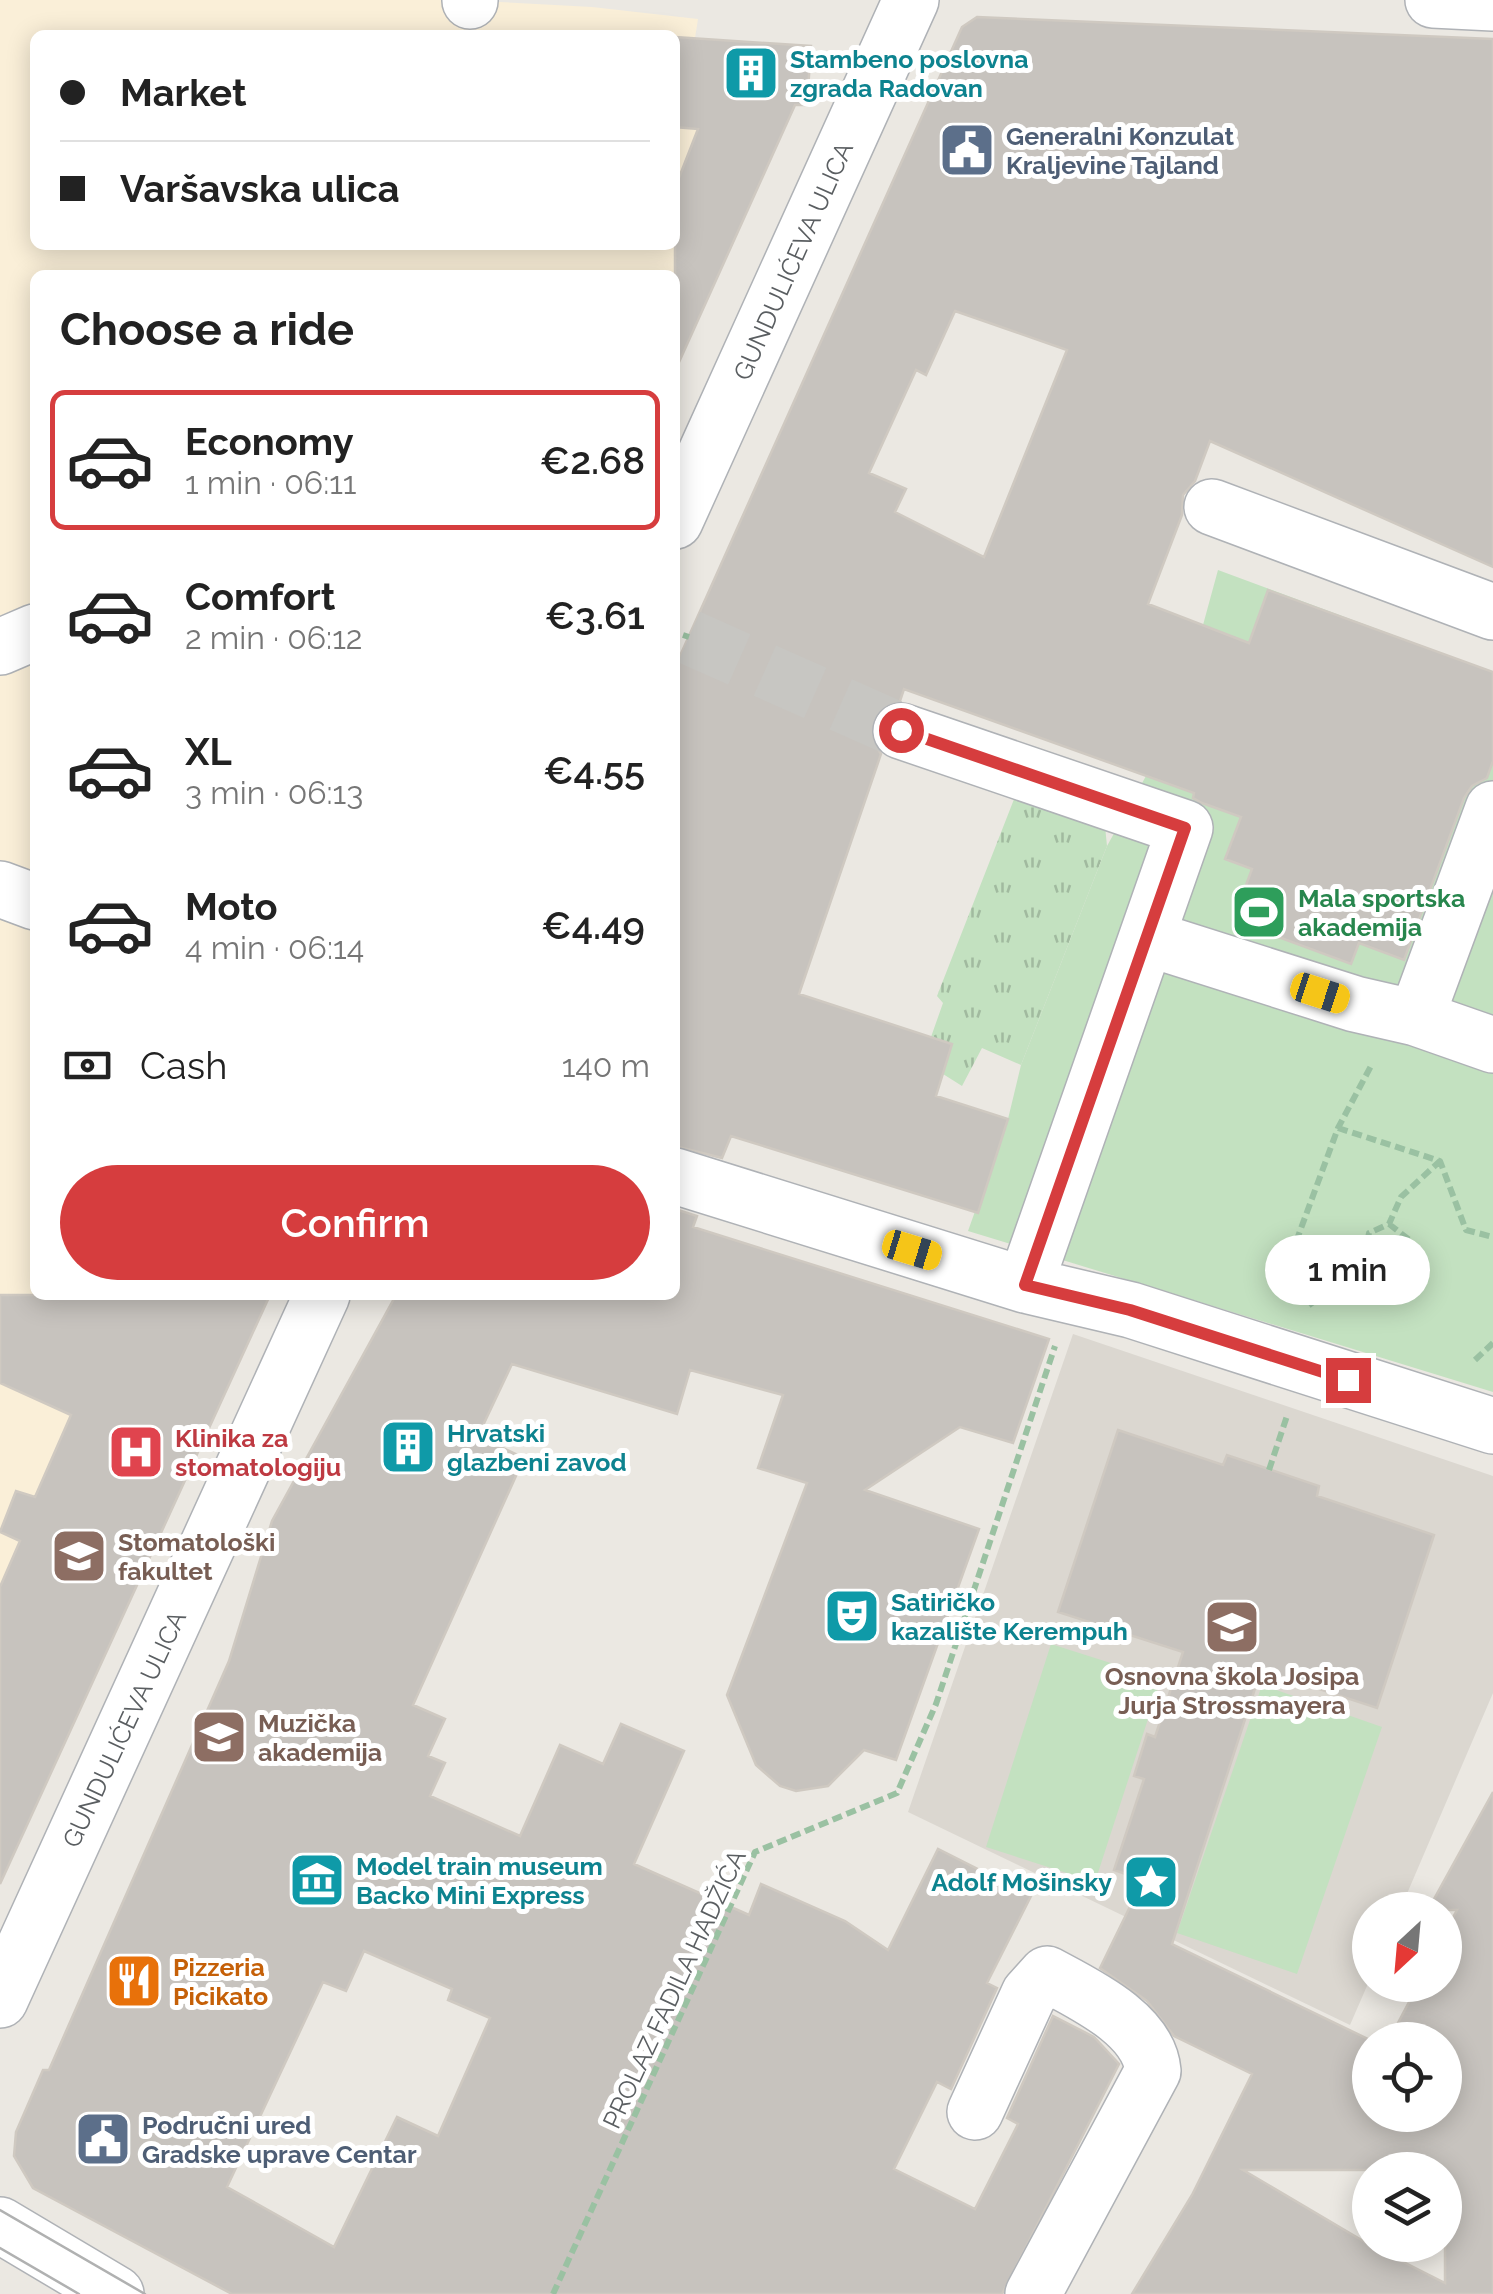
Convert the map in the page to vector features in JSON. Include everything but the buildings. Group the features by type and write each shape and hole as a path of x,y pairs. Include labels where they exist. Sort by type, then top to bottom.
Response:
{"street":[{"name":"GUNDULIĆEVA ULICA","path":"680,510 911,0"},
{"path":"1433,0 1493,3"},
{"path":"1212,508 1493,612"},
{"path":"0,647 30,634"},
{"path":"901,730 1185,828 1025,1285"},
{"path":"1416,1018 1493,808"},
{"path":"0,889 30,900"},
{"path":"1147,938 1355,1004 1416,1018 1493,1045"},
{"path":"680,1178 1025,1285 1130,1310 1493,1426"},
{"name":"GUNDULIĆEVA ULICA","path":"0,2000 320,1300"},
{"path":"975,2112 1029,1994 1047,1974 1092,1999 1138,2037 1152,2057 1152,2071 1033,2294"},
{"path":"0,2226 116,2294"}],"path":[{"path":"1328,1312 1311,1305 1286,1269 1338,1128 1376,1056 1416,1018"},
{"path":"1338,1128 1440,1161"},
{"path":"1389,1224 1412,1242 1406,1267 1382,1274 1364,1257 1369,1233 1389,1224 1401,1197 1440,1161"},
{"path":"1440,1161 1466,1230 1493,1237"},
{"name":"PROLAZ FADILA HADŽIĆA","path":"554,2294 754,1852 896,1793 936,1704 1056,1342"},
{"path":"1472,1363 1493,1343"},
{"path":"1269,1470 1288,1415"}],"shaded area":[{"path":"0,0 461,0 592,7 698,19 695,38 811,46 807,105 795,105 680,360 680,270 30,270 30,1300 268,1300 0,1884"},
{"name":"Osnovna škola Josipa Jurja Strossmayera","path":"1073,1334 1493,1476 1493,1693 1408,1892 1352,1892 1352,2002 1360,2002 1350,2025 908,1812"}],"green space":[{"name":"Mala sportska akademija","path":"1218,570 1493,672 1493,1392 968,1231 1008,1119 1021,1065 1107,846 1146,776 1203,625"},
{"path":"1018,789 1105,826 1107,846 1021,1065 982,1048 962,1086 943,1074 952,1044 931,1037 943,1003 937,996"},
{"path":"1051,1644 1161,1679 1095,1882 986,1847"},
{"path":"1262,1685 1382,1727 1297,1974 1177,1933"}],"tunnel":[{"path":"689,637 901,731"}],"tram line":[{"path":"0,2210 145,2294"},
{"path":"0,2248 79,2294"}],"place":[{"name":"Stambeno poslovna zgrada Radovan","path":"751,73"},
{"name":"Generalni Konzulat Kraljevine Tajland","path":"967,150"},
{"name":"Mala sportska akademija","path":"1259,912"},
{"name":"Hrvatski glazbeni zavod","path":"408,1447"},
{"name":"Klinika za stomatologiju","path":"136,1452"},
{"name":"Stomatološki fakultet","path":"79,1556"},
{"name":"Satiričko kazalište Kerempuh","path":"852,1616"},
{"name":"Osnovna škola Josipa Jurja Strossmayera","path":"1232,1627"},
{"name":"Muzička akademija","path":"219,1737"},
{"name":"Model train museum Backo Mini Express","path":"317,1880"},
{"name":"Adolf Mošinsky","path":"1151,1882"},
{"name":"Pizzeria Picikato","path":"134,1981"},
{"name":"Područni ured Gradske uprave Centar","path":"103,2139"}],"route":[{"path":"901,730 1185,828 1025,1285 1130,1310 1348,1380"}]}
